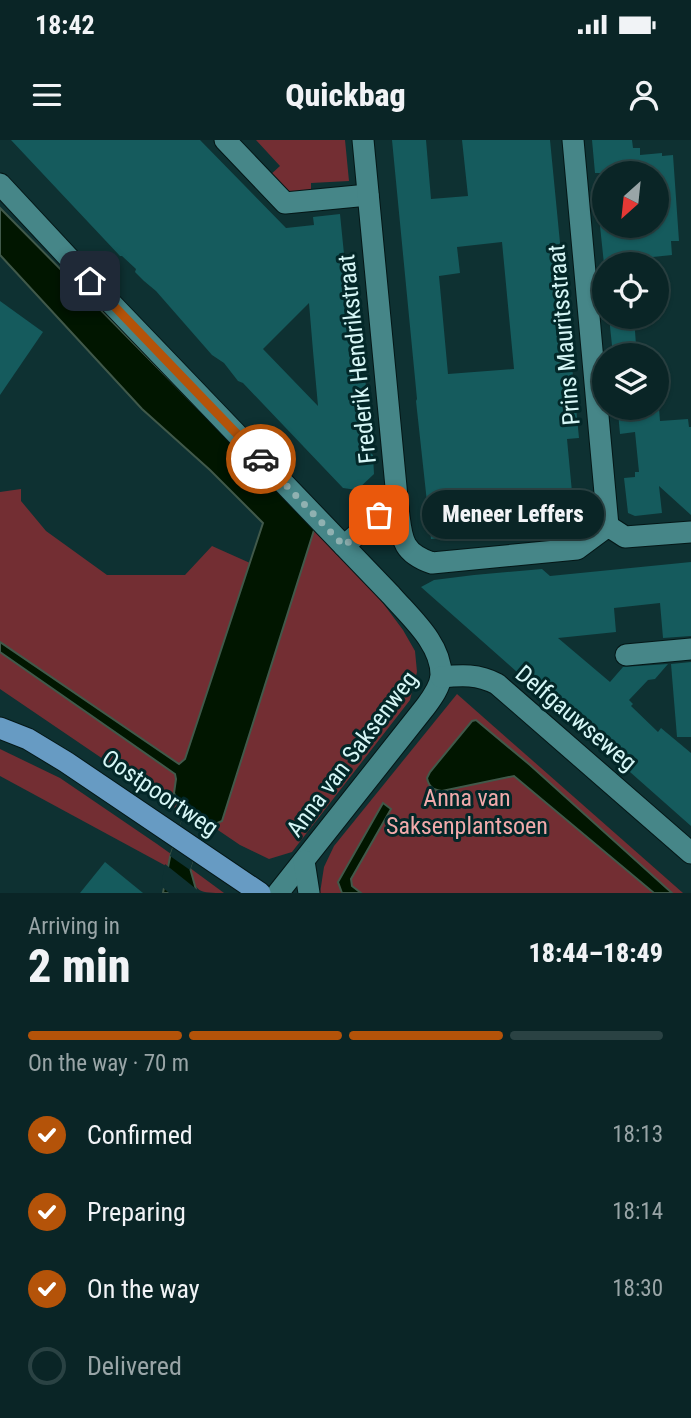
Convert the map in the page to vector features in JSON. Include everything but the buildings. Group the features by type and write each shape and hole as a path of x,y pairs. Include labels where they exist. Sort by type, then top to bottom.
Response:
{"main road":[{"name":"Oostpoortweg","path":"0,714 28,740"},
{"name":"Oostpoortweg","path":"0,729 28,740 75,768 260,893"}],"street":[{"path":"225,140 285,203 368,195"},
{"name":"Frederik Hendrikstraat","path":"363,140 403,543 419,559 432,563 577,549 608,526"},
{"name":"Prins Mauritsstraat","path":"573,140 608,526"},
{"path":"0,184 344,546 428,639 437,658 441,677"},
{"path":"344,546 379,515 398,508"},
{"path":"608,526 625,537 691,532"},
{"path":"626,655 691,649"},
{"name":"Delfgauwseweg","path":"441,677 474,675 497,684 691,853"},
{"name":"Anna van Saksenweg","path":"278,893 426,706 441,677"},
{"name":"Anna van Saksenweg","path":"304,861 309,893"}],"green space":[{"path":"256,140 345,140 349,181 311,183 311,193 287,192 269,176 280,166"},
{"path":"21,489 21,501 46,531 107,575 185,575 212,546 250,563 185,760 179,764 174,793 184,814 0,689 0,492"},
{"path":"315,527 362,575 403,630 415,651 417,672 410,700 292,852 269,859 240,845 212,826 222,821"},
{"name":"Anna van Saksenplantsoen","path":"457,694 683,893 320,893 324,867 334,846"},
{"path":"0,749 60,778 157,844 171,854 168,867 0,776"},
{"path":"190,868 224,893 200,890 196,887"}],"shaded area":[{"path":"0,208 315,527 222,821 203,829 190,868 197,893 163,893 170,857 184,816 174,793 175,774 0,652 0,642 179,764 185,759 263,523 210,470 142,409 0,255"},
{"path":"476,720 672,893 654,893 514,776 442,791 432,788 427,778 430,772 472,721"},
{"path":"383,803 391,809 351,879 352,886 361,893 342,893 338,882"}],"pier":[{"path":"183,816 203,831 190,870 170,856"},
{"path":"165,864 200,893 169,893 161,886"}],"way so far":[{"path":"261,459 344,546 379,515"}],"place":[{"name":"Meneer Leffers","path":"379,515"}],"route":[{"path":"90,281 261,459"}]}
